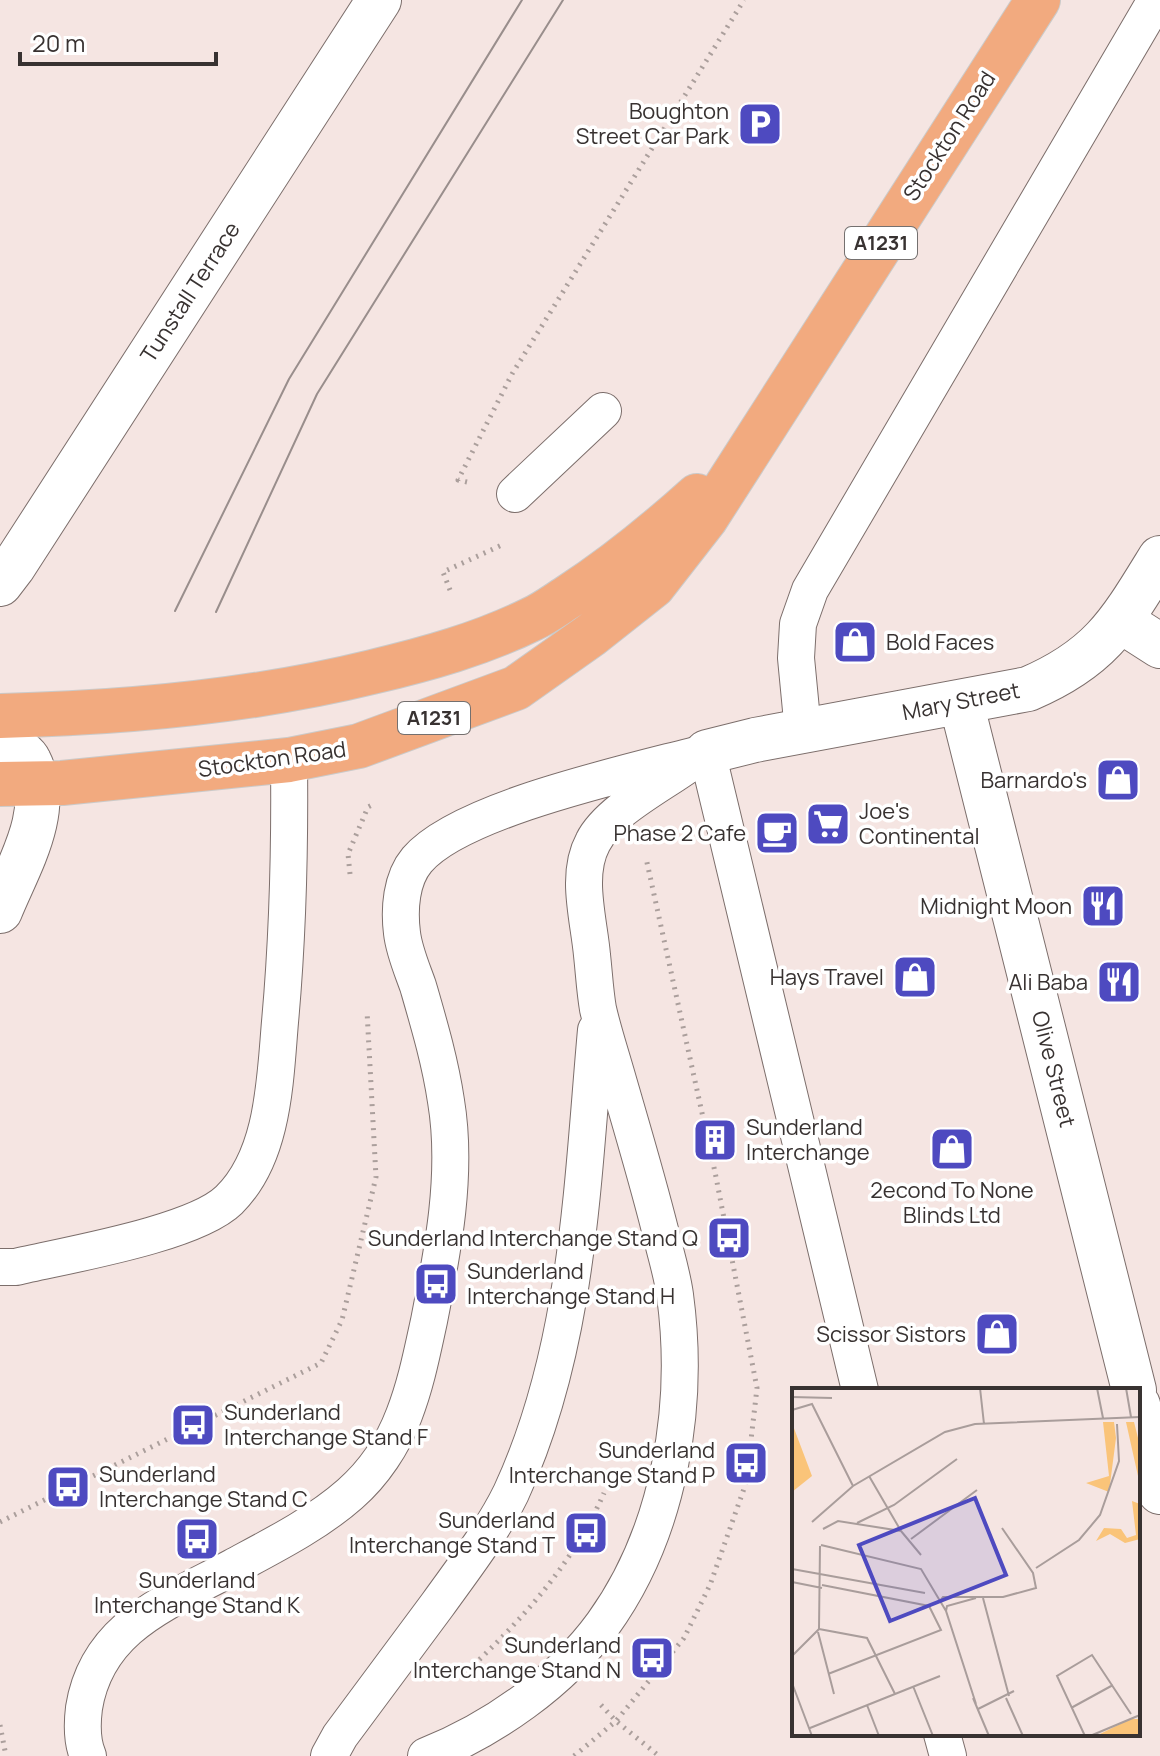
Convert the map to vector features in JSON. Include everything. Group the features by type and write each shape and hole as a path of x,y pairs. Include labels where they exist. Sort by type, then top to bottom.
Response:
{"highway":[{"name":"Stockton Road","path":"8,757 117,778 289,760 359,746 516,688 591,635 653,586 706,518 1038,0"},
{"name":"Stockton Road","path":"8,757 95,714 299,690 428,659 470,646 535,618 596,579 653,535 697,497 757,434"}],"street":[{"name":"Tunstall Terrace","path":"0,584 379,0"},
{"name":"Mary Street","path":"707,752 1028,689 1085,659 1121,621 1160,558"},
{"path":"1121,621 1160,646"},
{"name":"Olive Street","path":"961,702 1133,1388"},
{"path":"0,911 27,845 38,807 8,757"},
{"path":"27,845 48,818 71,799 117,778"},
{"path":"1140,1413 1160,1492"}],"lane":[{"path":"803,731 796,658 798,624 810,590 1156,0"},
{"path":"515,494 603,411"},
{"path":"426,1756 479,1731 525,1700 565,1667 603,1625 636,1568 659,1512 670,1465 678,1406 681,1351 675,1292 598,1008 584,886 586,862 593,842 608,822 707,752"},
{"path":"707,752 860,1388"},
{"path":"88,1756 82,1721 87,1688 103,1657 125,1630 163,1603 232,1568 340,1502 372,1471 390,1446 404,1417 418,1374 436,1284 448,1203 450,1154 447,1103 437,1051 402,935 405,882 416,861 436,843 465,826 553,794 707,752"},
{"path":"0,1267 140,1238 189,1223 228,1201 248,1175 259,1150 273,1095 285,970 290,862 289,760"},
{"path":"329,1756 340,1736 468,1563 509,1495 534,1438 555,1372 576,1254 598,1008"},
{"path":"943,1736 948,1756"}],"path":[{"path":"515,494 458,480 512,374 744,0"},
{"path":"352,885 348,854 368,807 382,800"},
{"path":"0,1522 321,1363 342,1320 376,1177 366,1005"},
{"path":"461,1677 518,1622 549,1586 586,1533 608,1482"},
{"path":"616,1721 659,1756"},
{"path":"0,1725 6,1756"}],"tram line":[{"path":"175,611 289,379 522,0"},
{"path":"216,612 317,394 563,0"}],"place":[{"name":"Boughton Street Car Park","path":"760,124"},
{"name":"Bold Faces","path":"855,642"},
{"name":"Barnardo's","path":"1118,780"},
{"name":"Joe's Continental","path":"828,824"},
{"name":"Phase 2 Cafe","path":"777,833"},
{"name":"Midnight Moon","path":"1103,906"},
{"name":"Hays Travel","path":"915,977"},
{"name":"Ali Baba","path":"1119,982"},
{"name":"Sunderland Interchange","path":"715,1140"},
{"name":"2econd To None Blinds Ltd","path":"952,1149"},
{"name":"Sunderland Interchange Stand Q","path":"729,1238"},
{"name":"Sunderland Interchange Stand H","path":"436,1284"},
{"name":"Scissor Sistors","path":"997,1334"},
{"name":"Sunderland Interchange Stand F","path":"193,1425"},
{"name":"Sunderland Interchange Stand P","path":"746,1463"},
{"name":"Sunderland Interchange Stand C","path":"68,1487"},
{"name":"Sunderland Interchange Stand T","path":"586,1533"},
{"name":"Sunderland Interchange Stand K","path":"197,1539"},
{"name":"Sunderland Interchange Stand N","path":"652,1658"}]}
